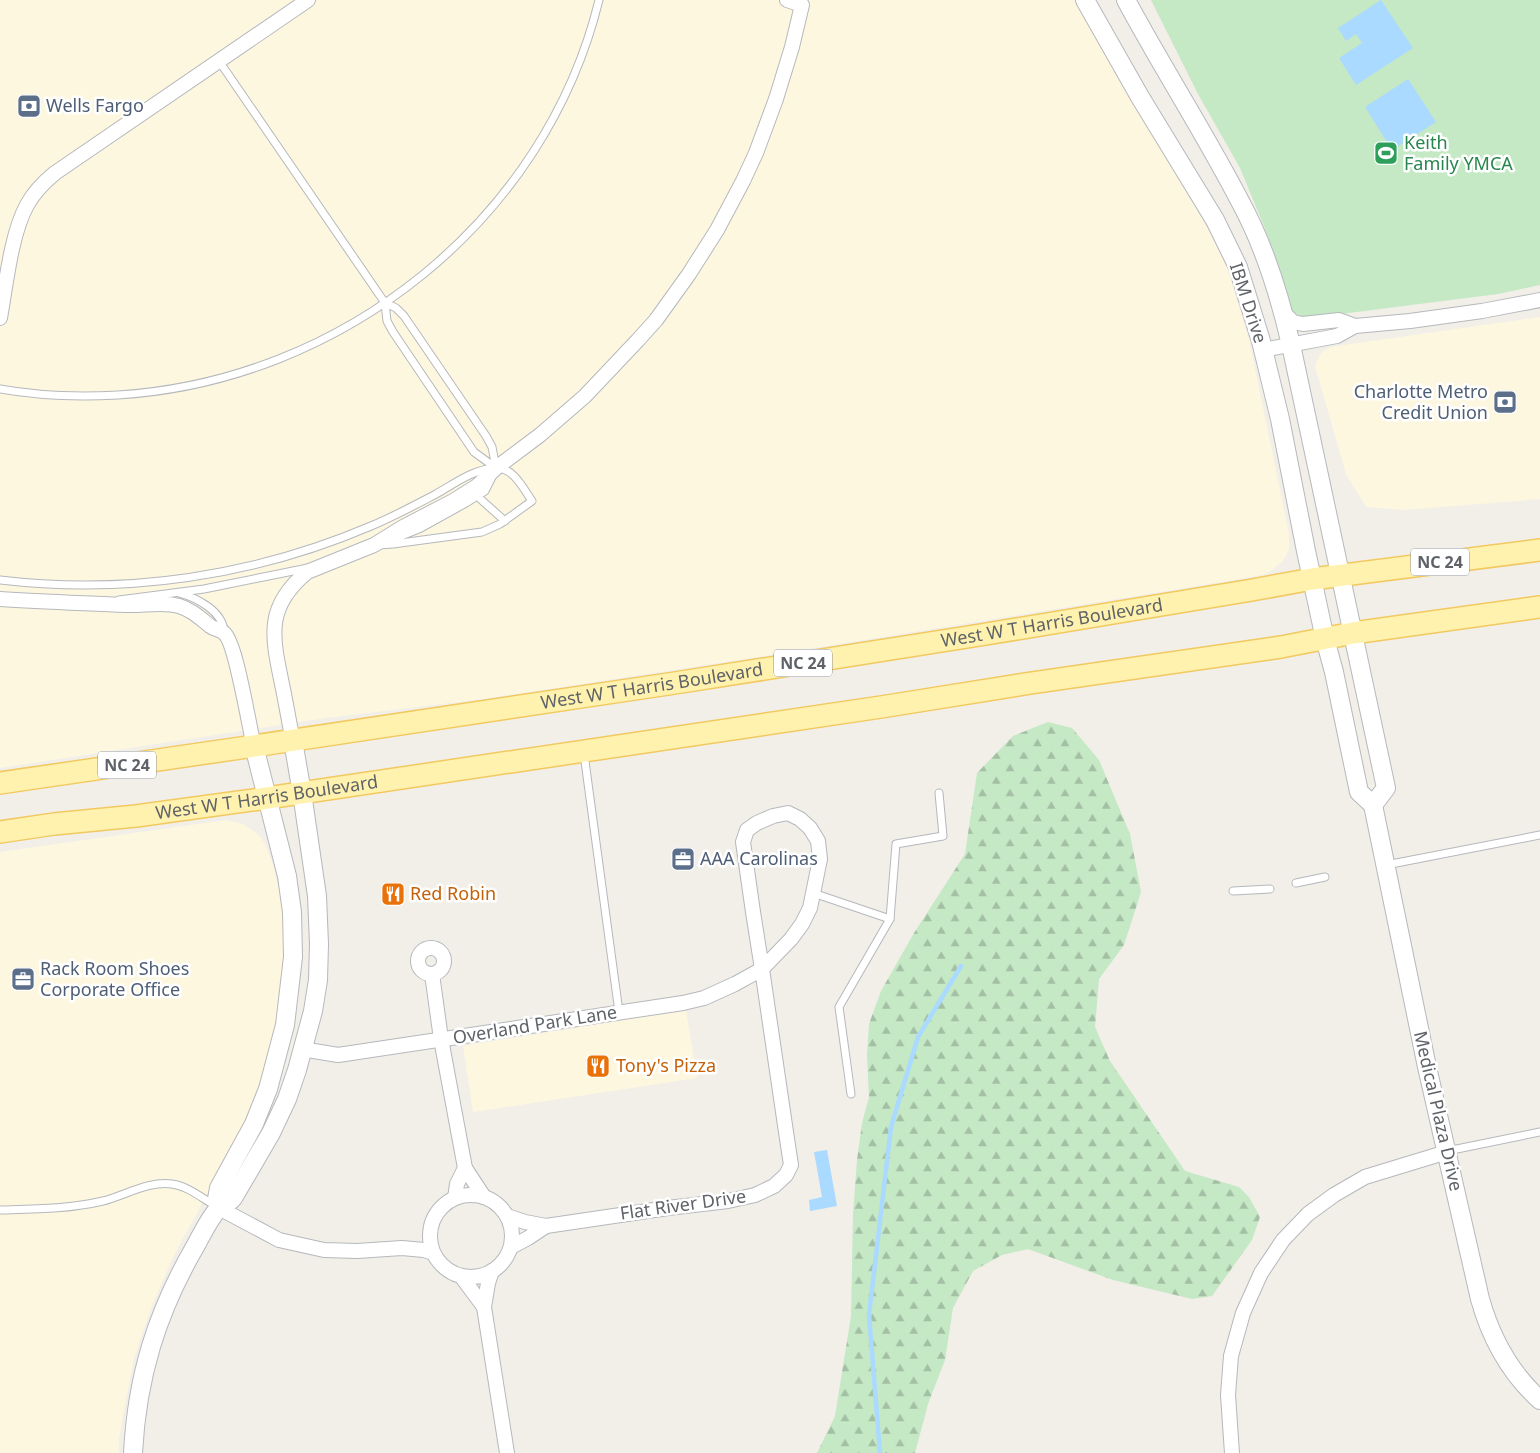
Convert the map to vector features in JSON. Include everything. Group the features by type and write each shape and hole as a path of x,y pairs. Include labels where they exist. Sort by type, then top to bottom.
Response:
{"main road":[{"name":"West W T Harris Boulevard","path":"0,782 293,741 846,657 1312,579 1540,550"},
{"name":"West W T Harris Boulevard","path":"0,832 54,824 136,816 302,793 1540,606"}],"street":[{"path":"0,318 19,223 34,193 55,173 308,0"},
{"path":"133,1453 138,1400 152,1340 181,1272 204,1231 219,1208 233,1198 278,1118 292,1086 316,995 320,957 317,896 302,793 274,646 276,620 281,603 293,585 307,572 374,545 477,486 496,468 547,430 602,379 656,320 695,265 731,205 756,153 784,73 802,3 788,0"},
{"name":"IBM Drive","path":"1086,0 1140,97 1215,220 1238,268 1263,350 1280,419 1325,639"},
{"name":"IBM Drive","path":"1126,0 1243,206 1259,242 1291,345 1353,633"},
{"path":"1263,350 1337,336 1356,326 1482,311 1540,300"},
{"path":"1281,310 1293,322 1303,324 1339,320 1356,326"},
{"path":"0,599 179,606 224,633 232,646 290,896 293,957 289,1003 282,1040 268,1089 254,1124 220,1188 217,1199 219,1208 279,1240 324,1250 358,1251 402,1248 424,1250 433,1253"},
{"path":"1353,633 1386,788 1373,805"},
{"name":"Medical Plaza Drive","path":"1325,639 1334,672 1359,792 1373,805 1480,1300 1494,1340 1508,1363 1540,1400"},
{"name":"Flat River Drive","path":"465,1168 484,1197 496,1203 507,1216 546,1226 728,1201 755,1195 774,1186 786,1175 791,1165 743,842 747,830 757,823 773,816 788,813 800,819 810,828 818,841 820,859 810,908 802,924 791,939 762,969"},
{"name":"Overland Park Lane","path":"302,1049 338,1055 683,1002 704,998 762,969"},
{"path":"432,974 465,1168 457,1184 455,1198"},
{"path":"1232,1453 1228,1395 1231,1356 1243,1313 1260,1273 1283,1240 1308,1214 1334,1195 1365,1177 1447,1152"},
{"path":"484,1197 466,1195 455,1198 446,1204 436,1214 430,1232 430,1241 433,1253 443,1266 457,1275 479,1277 492,1271"},
{"path":"507,1216 512,1231 511,1247"},
{"name":"Flat River Drive","path":"492,1271 500,1266 511,1247 546,1226"},
{"path":"402,1248 419,1236 430,1232"},
{"path":"492,1271 484,1308 507,1453"},
{"path":"461,1276 484,1308"}],"lane":[{"path":"0,389 56,395 104,396 200,384 246,371 301,350 346,328 385,303 435,265 461,240 491,208 534,150 563,97 582,52 599,0"},
{"path":"219,60 385,303 387,321 474,452 496,468"},
{"path":"374,545 421,528 477,496 487,487 496,468 492,447 481,428 404,316 396,308 385,303"},
{"path":"0,580 51,584 131,584 198,577 273,561 322,546 373,526 414,506 469,475 496,468 503,469 513,475 532,501 505,521 482,532 374,545"},
{"path":"477,496 505,521"},
{"path":"107,603 230,585 325,564"},
{"path":"176,592 191,597 217,614 222,621 224,633"},
{"path":"584,751 619,1012"},
{"path":"851,1094 838,1007 890,919 896,844 943,836 939,793"},
{"path":"1386,866 1540,835"},
{"path":"1296,883 1325,877"},
{"path":"1233,891 1270,889"},
{"path":"813,893 890,919"},
{"path":"1447,1152 1540,1132"},
{"path":"0,1210 76,1206 104,1201 154,1185 171,1183 188,1190 219,1208"}],"shaded area":[{"path":"0,0 1074,0 1209,231 1227,267 1249,340 1289,534 1289,550 1282,562 1269,572 1228,581 777,654 483,699 326,718 0,768"},
{"path":"1540,317 1540,499 1405,510 1366,507 1346,474 1315,366 1321,353 1330,347"},
{"path":"226,820 243,824 259,835 265,844 273,865 284,912 285,949 277,1024 263,1077 246,1123 173,1257 150,1311 134,1358 119,1438 119,1453 0,1453 0,852"},
{"path":"686,1010 697,1078 473,1112 463,1046"}],"green space":[{"name":"Keith Family YMCA","path":"1151,0 1540,0 1540,285 1498,294 1317,317 1305,317 1296,313 1290,308 1266,231 1240,168 1198,94"},
{"path":"1048,722 1072,728 1099,760 1130,834 1141,892 1124,945 1099,979 1095,1027 1110,1061 1185,1171 1239,1187 1249,1197 1260,1217 1252,1240 1212,1296 1192,1299 1113,1280 1028,1249 1002,1255 973,1271 953,1308 945,1360 928,1404 915,1453 817,1453 835,1416 851,1316 853,1214 857,1160 862,1123 869,1097 867,1055 869,1024 881,991 914,933 965,854 977,773 1013,736"}],"water":[{"path":"1381,0 1413,48 1356,85 1339,58 1362,43 1356,34 1346,41 1338,28"},
{"path":"1408,79 1436,122 1392,150 1365,107"},
{"path":"827,1150 837,1206 810,1211 809,1200 822,1197 814,1152"}],"waterway":[{"path":"880,1453 869,1315 891,1127 918,1037 961,966"}],"place":[{"name":"Wells Fargo","path":"29,106"},
{"name":"Keith Family YMCA","path":"1386,153"},
{"name":"Charlotte Metro Credit Union","path":"1505,402"},
{"name":"AAA Carolinas","path":"683,859"},
{"name":"Red Robin","path":"393,894"},
{"name":"Rack Room Shoes Corporate Office","path":"23,979"},
{"name":"Tony's Pizza","path":"598,1066"}]}
